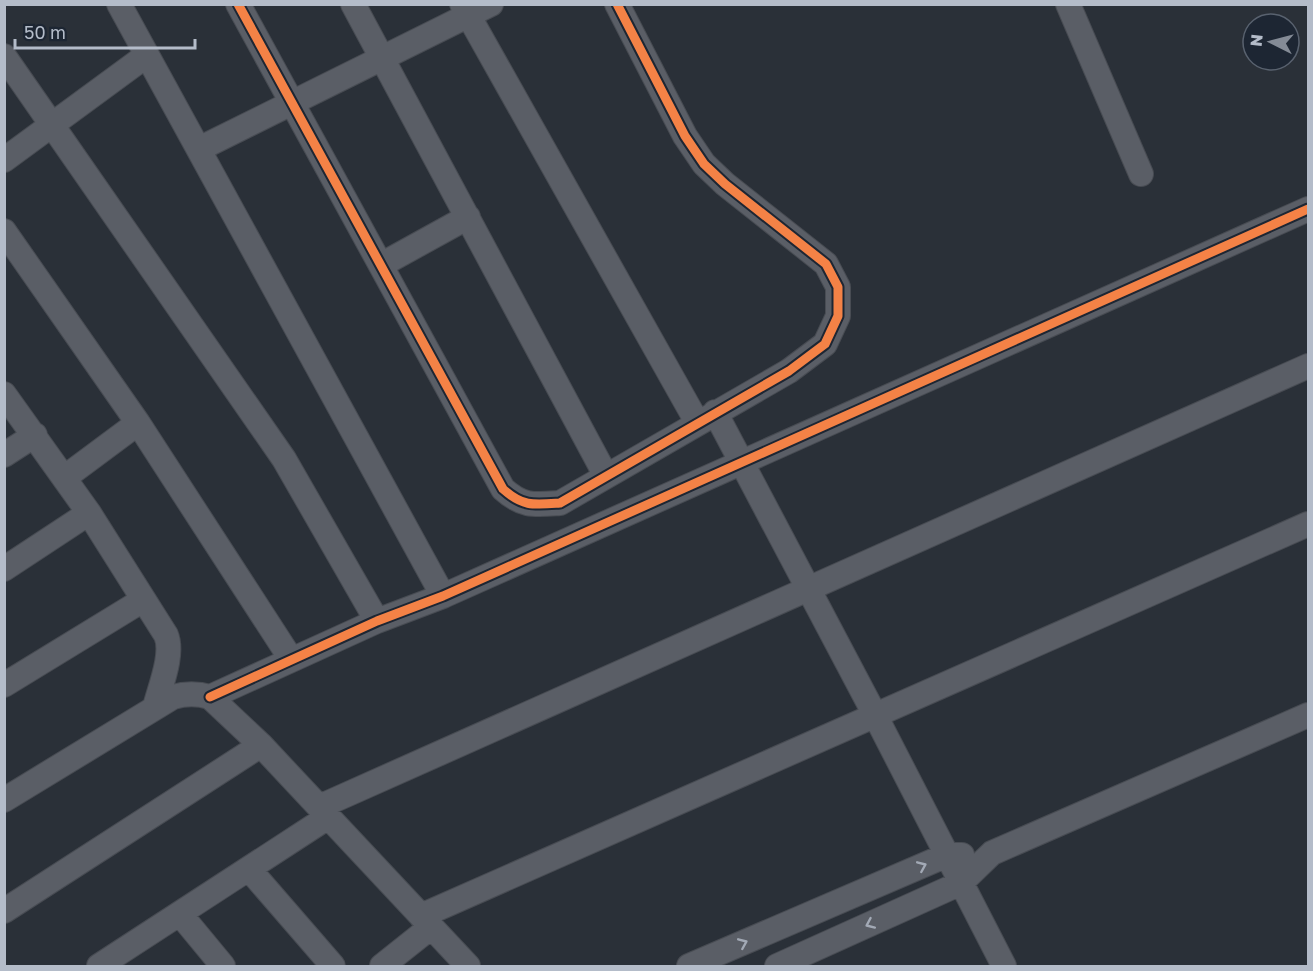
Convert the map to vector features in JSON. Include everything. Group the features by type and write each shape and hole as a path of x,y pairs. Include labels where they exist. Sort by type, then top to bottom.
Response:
{"street":[{"path":"119,4 443,596"},
{"path":"238,4 503,489 516,501 532,505 560,503 789,371 825,344 838,316 838,287 826,264 725,184 704,164 685,136 617,4"},
{"path":"353,4 606,476"},
{"path":"199,149 383,58 466,10 491,4"},
{"path":"1068,4 1141,174"},
{"path":"466,10 706,417 742,462 1004,966"},
{"path":"4,160 147,55"},
{"path":"4,56 284,459 377,621"},
{"path":"210,697 377,621 443,596 1308,209"},
{"path":"381,265 468,218"},
{"path":"4,231 138,423 291,659"},
{"path":"105,965 249,869 324,812 808,588 1308,366"},
{"path":"4,394 89,513 170,643 154,707"},
{"path":"64,478 138,423"},
{"path":"4,454 34,435"},
{"path":"4,569 89,513"},
{"path":"382,966 426,921 875,715 1308,524"},
{"path":"4,686 143,600"},
{"path":"4,800 154,707 185,693 200,693 210,697 261,745 468,966"},
{"path":"777,966 961,883 992,853 1308,715"},
{"path":"4,911 261,745"},
{"path":"689,966 947,855 992,853"},
{"path":"249,869 333,966"},
{"path":"180,914 223,966"}],"cycle path":[{"path":"238,4 503,489 529,504 560,503 789,371 825,344 838,316 838,287 826,264 725,184 704,164 685,136 617,4"},
{"path":"210,697 377,621 443,596 1308,209"}]}
